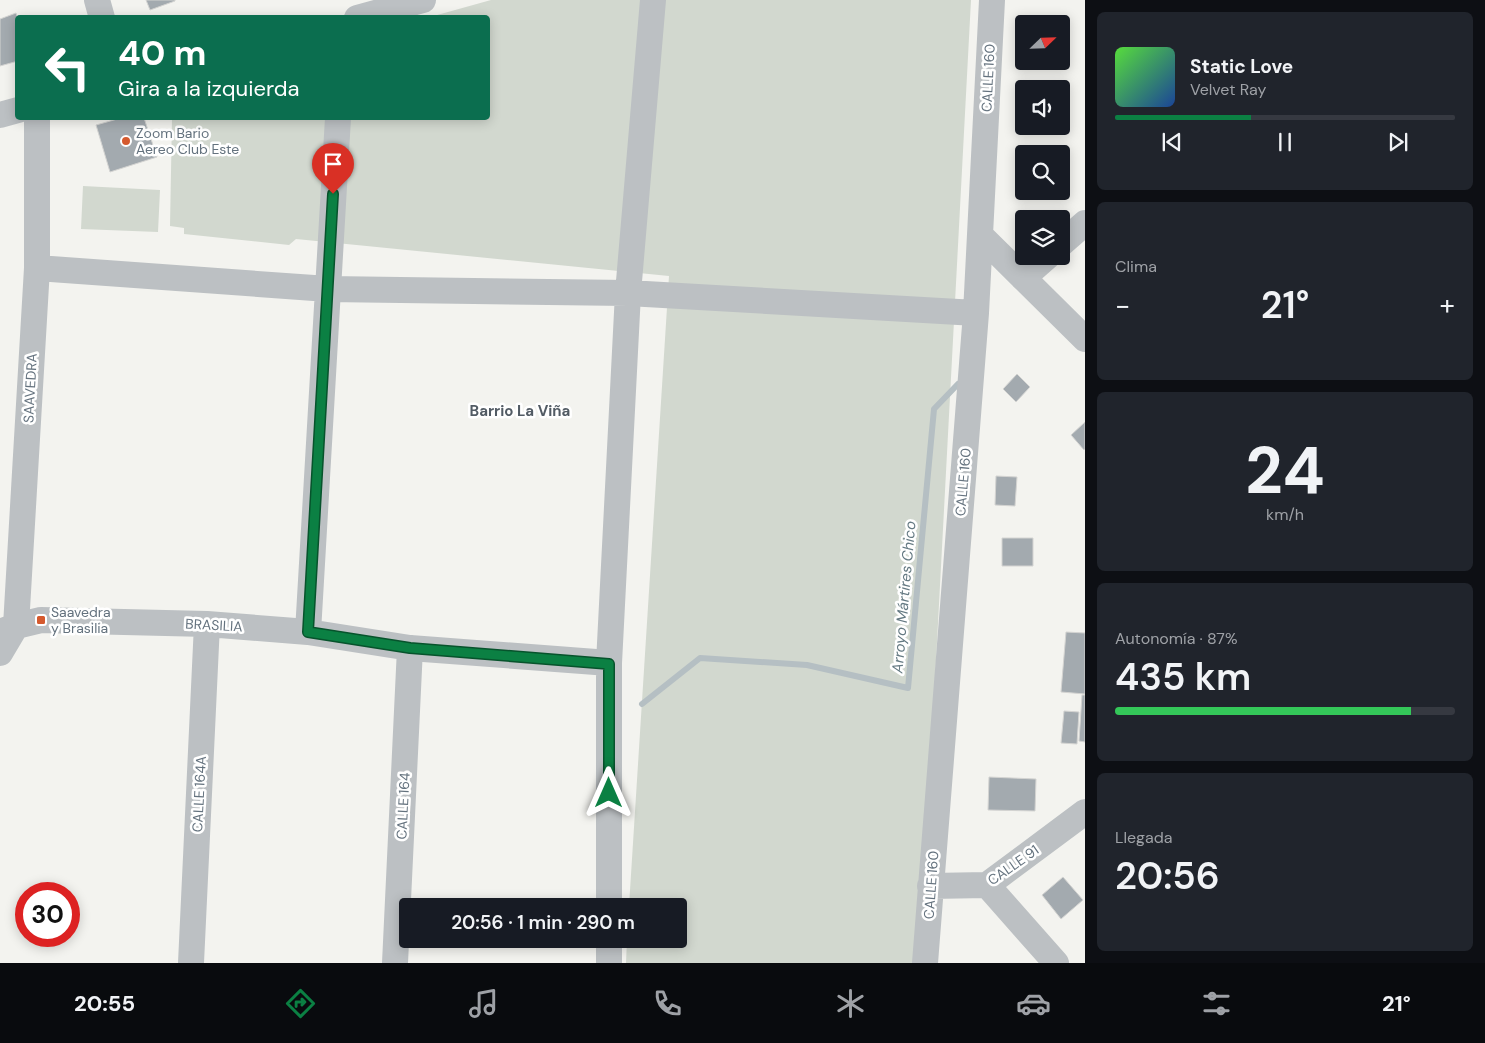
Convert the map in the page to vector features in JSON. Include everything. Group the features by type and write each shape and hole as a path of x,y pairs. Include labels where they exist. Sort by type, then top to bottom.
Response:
{"street":[{"path":"97,0 101,15"},
{"path":"368,15 423,0"},
{"path":"609,898 609,664 628,292 652,0"},
{"name":"CALLE 160","path":"925,963 976,313 992,0"},
{"path":"0,114 15,111"},
{"name":"SAAVEDRA","path":"0,653 5,626 38,268 37,120"},
{"path":"308,632 338,120"},
{"path":"1070,236 1085,223"},
{"path":"980,235 1085,339"},
{"path":"1023,278 1038,265"},
{"path":"38,268 328,289 628,292 976,313"},
{"name":"BRASILIA","path":"5,626 41,620 207,624 308,632 410,648 609,664"},
{"name":"CALLE 164A","path":"190,963 207,624"},
{"name":"CALLE 164","path":"395,963 410,648"},
{"name":"CALLE 91","path":"930,886 987,886 1085,812"},
{"path":"987,886 1056,963"},
{"path":"609,948 609,963"}],"shaded area":[{"path":"491,0 971,0 920,963 626,963 627,948 687,948 687,898 630,898 669,276 296,239 289,245 184,234 184,228 170,226 172,120 490,120 490,15 437,15"},
{"path":"83,186 160,190 158,232 81,229"}],"building":[{"path":"146,0 175,0 175,1 150,10"},
{"path":"16,13 17,15 15,15 15,62 0,66 0,19"},
{"name":"Zoom Bario Aereo Club Este","path":"114,120 145,120 157,157 110,172 96,125"},
{"path":"1017,374 1030,387 1016,402 1003,389"},
{"path":"1085,422 1085,449 1084,450 1071,435"},
{"path":"996,476 1017,477 1015,506 995,505"},
{"path":"1002,538 1033,538 1033,566 1002,566"},
{"path":"1066,632 1085,633 1085,694 1061,692"},
{"path":"1082,695 1085,695 1085,742 1079,741"},
{"path":"1064,711 1079,712 1077,744 1061,743"},
{"path":"989,777 1036,779 1035,811 988,810"},
{"path":"1063,877 1083,900 1061,919 1042,895"}],"waterway":[{"name":"Arroyo Mártires Chico","path":"642,704 700,658 807,665 908,688 934,409 958,384"}],"place":[{"name":"Zoom Bario Aereo Club Este","path":"126,141"},
{"name":"Saavedra y Brasilia","path":"41,620"}],"district":[{"name":"Barrio La Viña","path":"520,411"}],"route":[{"path":"333,194 308,632 410,648 609,664 609,793"}]}
